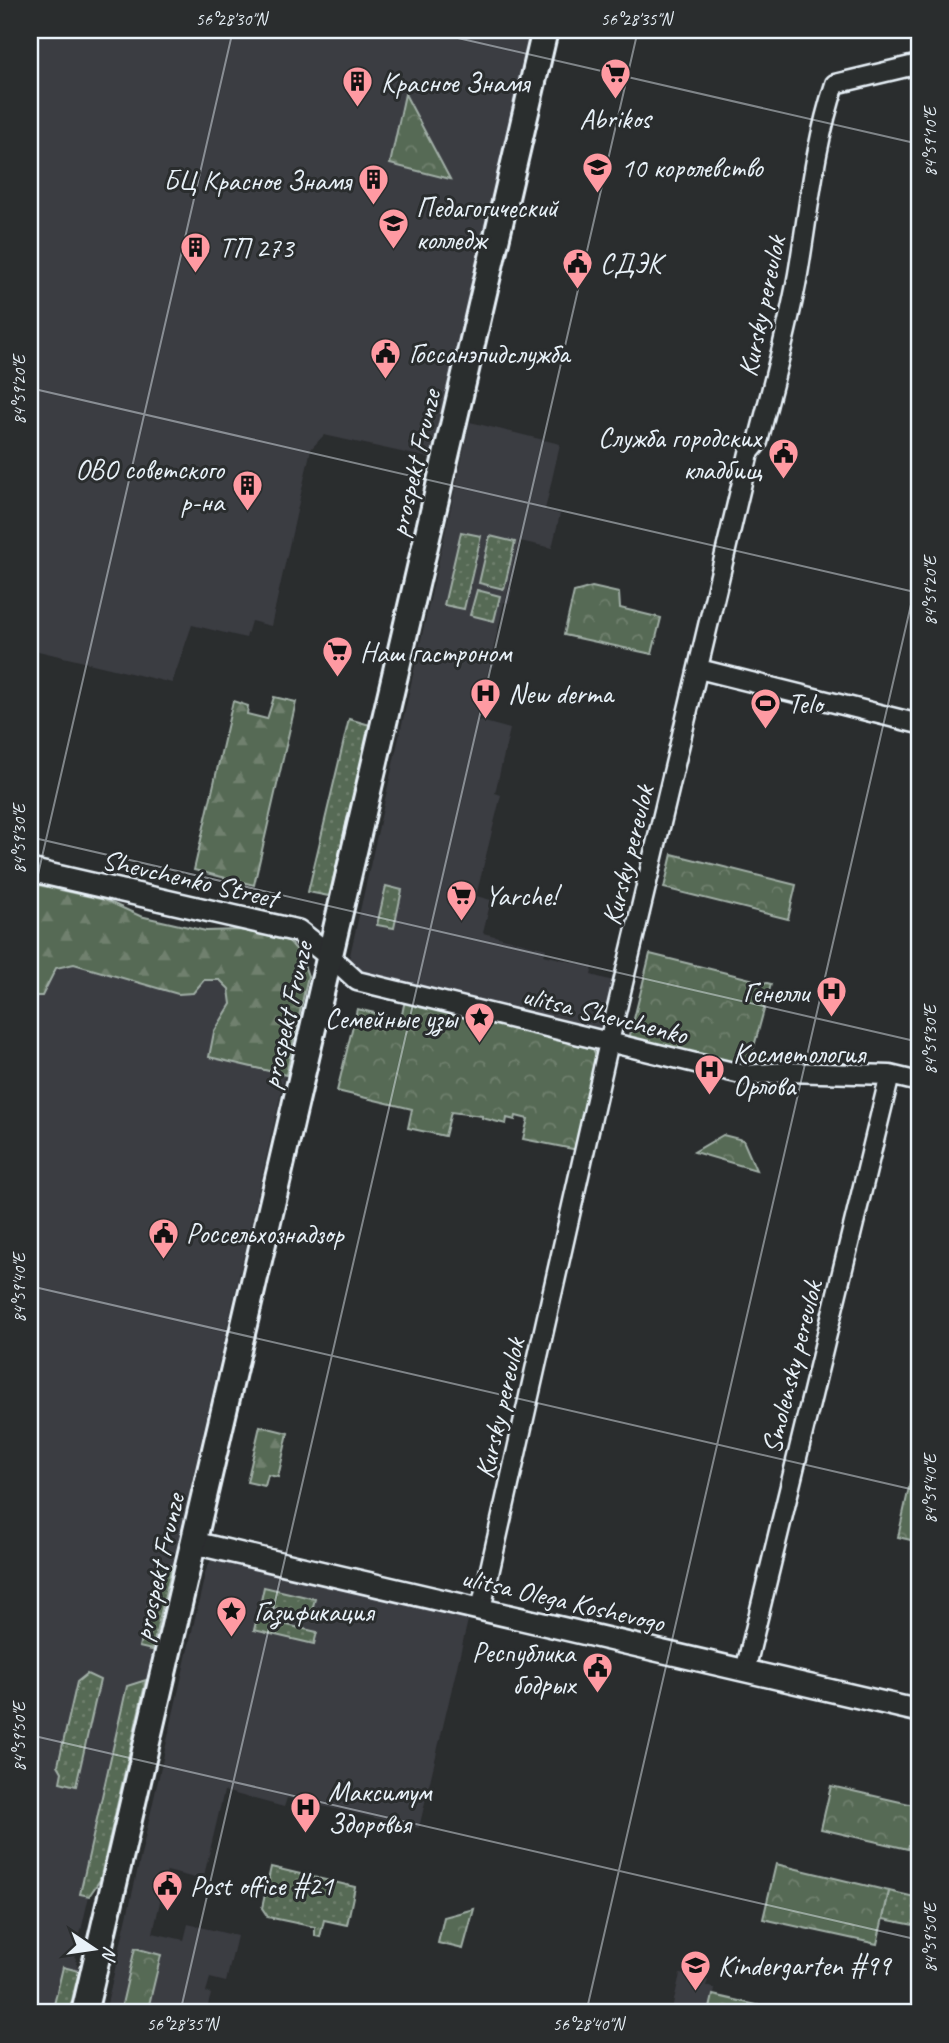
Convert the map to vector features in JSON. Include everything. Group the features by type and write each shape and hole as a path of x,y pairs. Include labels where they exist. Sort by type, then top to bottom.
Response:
{"main road":[{"name":"prospekt Frunze","path":"84,2013 545,30"}],"street":[{"name":"Kursky pereulok","path":"481,1609 609,1042 749,453 758,442 798,275 811,179 825,115 835,84 919,62"},
{"path":"699,669 919,724"},
{"name":"Shevchenko Street","path":"30,870 298,931 331,957"},
{"name":"ulitsa Shevchenko","path":"331,957 357,981 745,1075 787,1072 890,1076 919,1082"},
{"name":"Smolensky pereulok","path":"746,1671 890,1076"},
{"name":"ulitsa Olega Koshevogo","path":"194,1543 919,1711"}],"shaded area":[{"path":"30,30 530,30 433,459 324,435 311,449 271,626 251,621 246,638 192,625 172,683 30,649"},
{"path":"470,422 560,444 545,510 560,514 552,548 520,541 509,588 512,589 509,603 504,602 493,651 497,652 494,667 490,666 477,720 510,729 495,793 501,795 476,896 491,900 483,933 546,949 544,955 593,967 591,975 617,982 603,1035 354,969 348,964"},
{"path":"30,883 105,900 140,916 206,931 240,930 289,941 300,954 308,976 100,1880 89,1896 75,1956 79,1971 69,2013 30,2013"},
{"path":"216,1556 469,1616 419,1828 287,1798 284,1807 224,1791 203,1880 167,1871 153,1933 184,1940 188,1924 237,1936 226,1982 210,1978 206,1992 211,1994 206,2013 105,2013 206,1570"},
{"name":"Kindergarten #99","path":"680,1974 708,1980 706,1986 715,1989 714,1995 792,2013 671,2013"}],"green space":[{"path":"405,94 450,179 390,164"},
{"path":"461,532 481,536 464,609 444,605"},
{"path":"490,536 515,542 504,589 479,583"},
{"path":"592,587 619,593 620,608 661,618 652,654 564,635 574,592"},
{"path":"477,590 500,596 494,621 470,615"},
{"path":"274,697 296,702 254,885 194,870 233,701 248,706 247,714 267,719"},
{"path":"349,719 370,725 329,896 308,892"},
{"path":"672,854 796,885 788,919 664,888"},
{"path":"30,883 105,900 140,916 206,931 240,930 289,941 300,954 308,976 286,1075 209,1057 214,1032 231,1004 229,989 220,980 204,980 193,993 178,994 74,964 56,968 42,996 30,996"},
{"path":"386,886 402,890 394,928 377,925"},
{"path":"650,954 771,984 749,1065 746,1067 629,1039"},
{"path":"405,1000 593,1049 598,1059 578,1150 523,1139 528,1119 516,1116 515,1120 507,1118 506,1124 482,1116 451,1112 445,1136 408,1128 412,1109 337,1091 357,1009 401,1019"},
{"path":"723,1135 743,1140 756,1170 694,1152"},
{"path":"260,1426 288,1433 278,1477 268,1475 265,1486 247,1482"},
{"path":"914,1465 919,1467 919,1542 898,1537"},
{"path":"158,1562 172,1566 152,1650 139,1647"},
{"path":"264,1587 315,1599 310,1617 260,1605"},
{"path":"257,1618 317,1632 314,1644 254,1630"},
{"path":"87,1674 100,1680 76,1786 60,1782 62,1772 58,1765 77,1682"},
{"path":"146,1680 100,1880 89,1896 80,1894 127,1686"},
{"path":"831,1786 918,1806 908,1849 821,1829"},
{"path":"776,1864 889,1891 877,1944 763,1919"},
{"path":"271,1867 355,1887 347,1925 324,1920 320,1937 315,1936 315,1927 268,1917 262,1908"},
{"path":"889,1891 919,1898 919,1926 883,1919"},
{"path":"474,1909 463,1949 438,1943 444,1917"},
{"path":"135,1948 161,1955 147,2013 120,2013"},
{"path":"63,1967 79,1971 69,2013 52,2013"},
{"path":"713,1995 792,2013 709,2013"}],"place":[{"name":"Abrikos","path":"615,101"},
{"name":"Красное Знамя","path":"358,109"},
{"name":"10 королевство","path":"598,194"},
{"name":"БЦ Красное Знамя","path":"374,207"},
{"name":"Педагогический колледж","path":"393,250"},
{"name":"ТП 273","path":"196,274"},
{"name":"СДЭК","path":"577,290"},
{"name":"Госсанэпидслужба","path":"386,380"},
{"name":"Служба городских кладбищ","path":"784,480"},
{"name":"ОВО советского р-на","path":"247,512"},
{"name":"Наш гастроном","path":"337,679"},
{"name":"New derma","path":"485,720"},
{"name":"Telo","path":"765,730"},
{"name":"Yarche!","path":"462,922"},
{"name":"Генелли","path":"832,1019"},
{"name":"Семейные узы","path":"480,1045"},
{"name":"Косметология Орлова","path":"710,1096"},
{"name":"Россельхознадзор","path":"163,1260"},
{"name":"Газификация","path":"231,1638"},
{"name":"Республика бодрых","path":"598,1695"},
{"name":"Максимум Здоровья","path":"305,1834"},
{"name":"Post office #21","path":"167,1912"},
{"name":"Kindergarten #99","path":"695,1992"}]}
